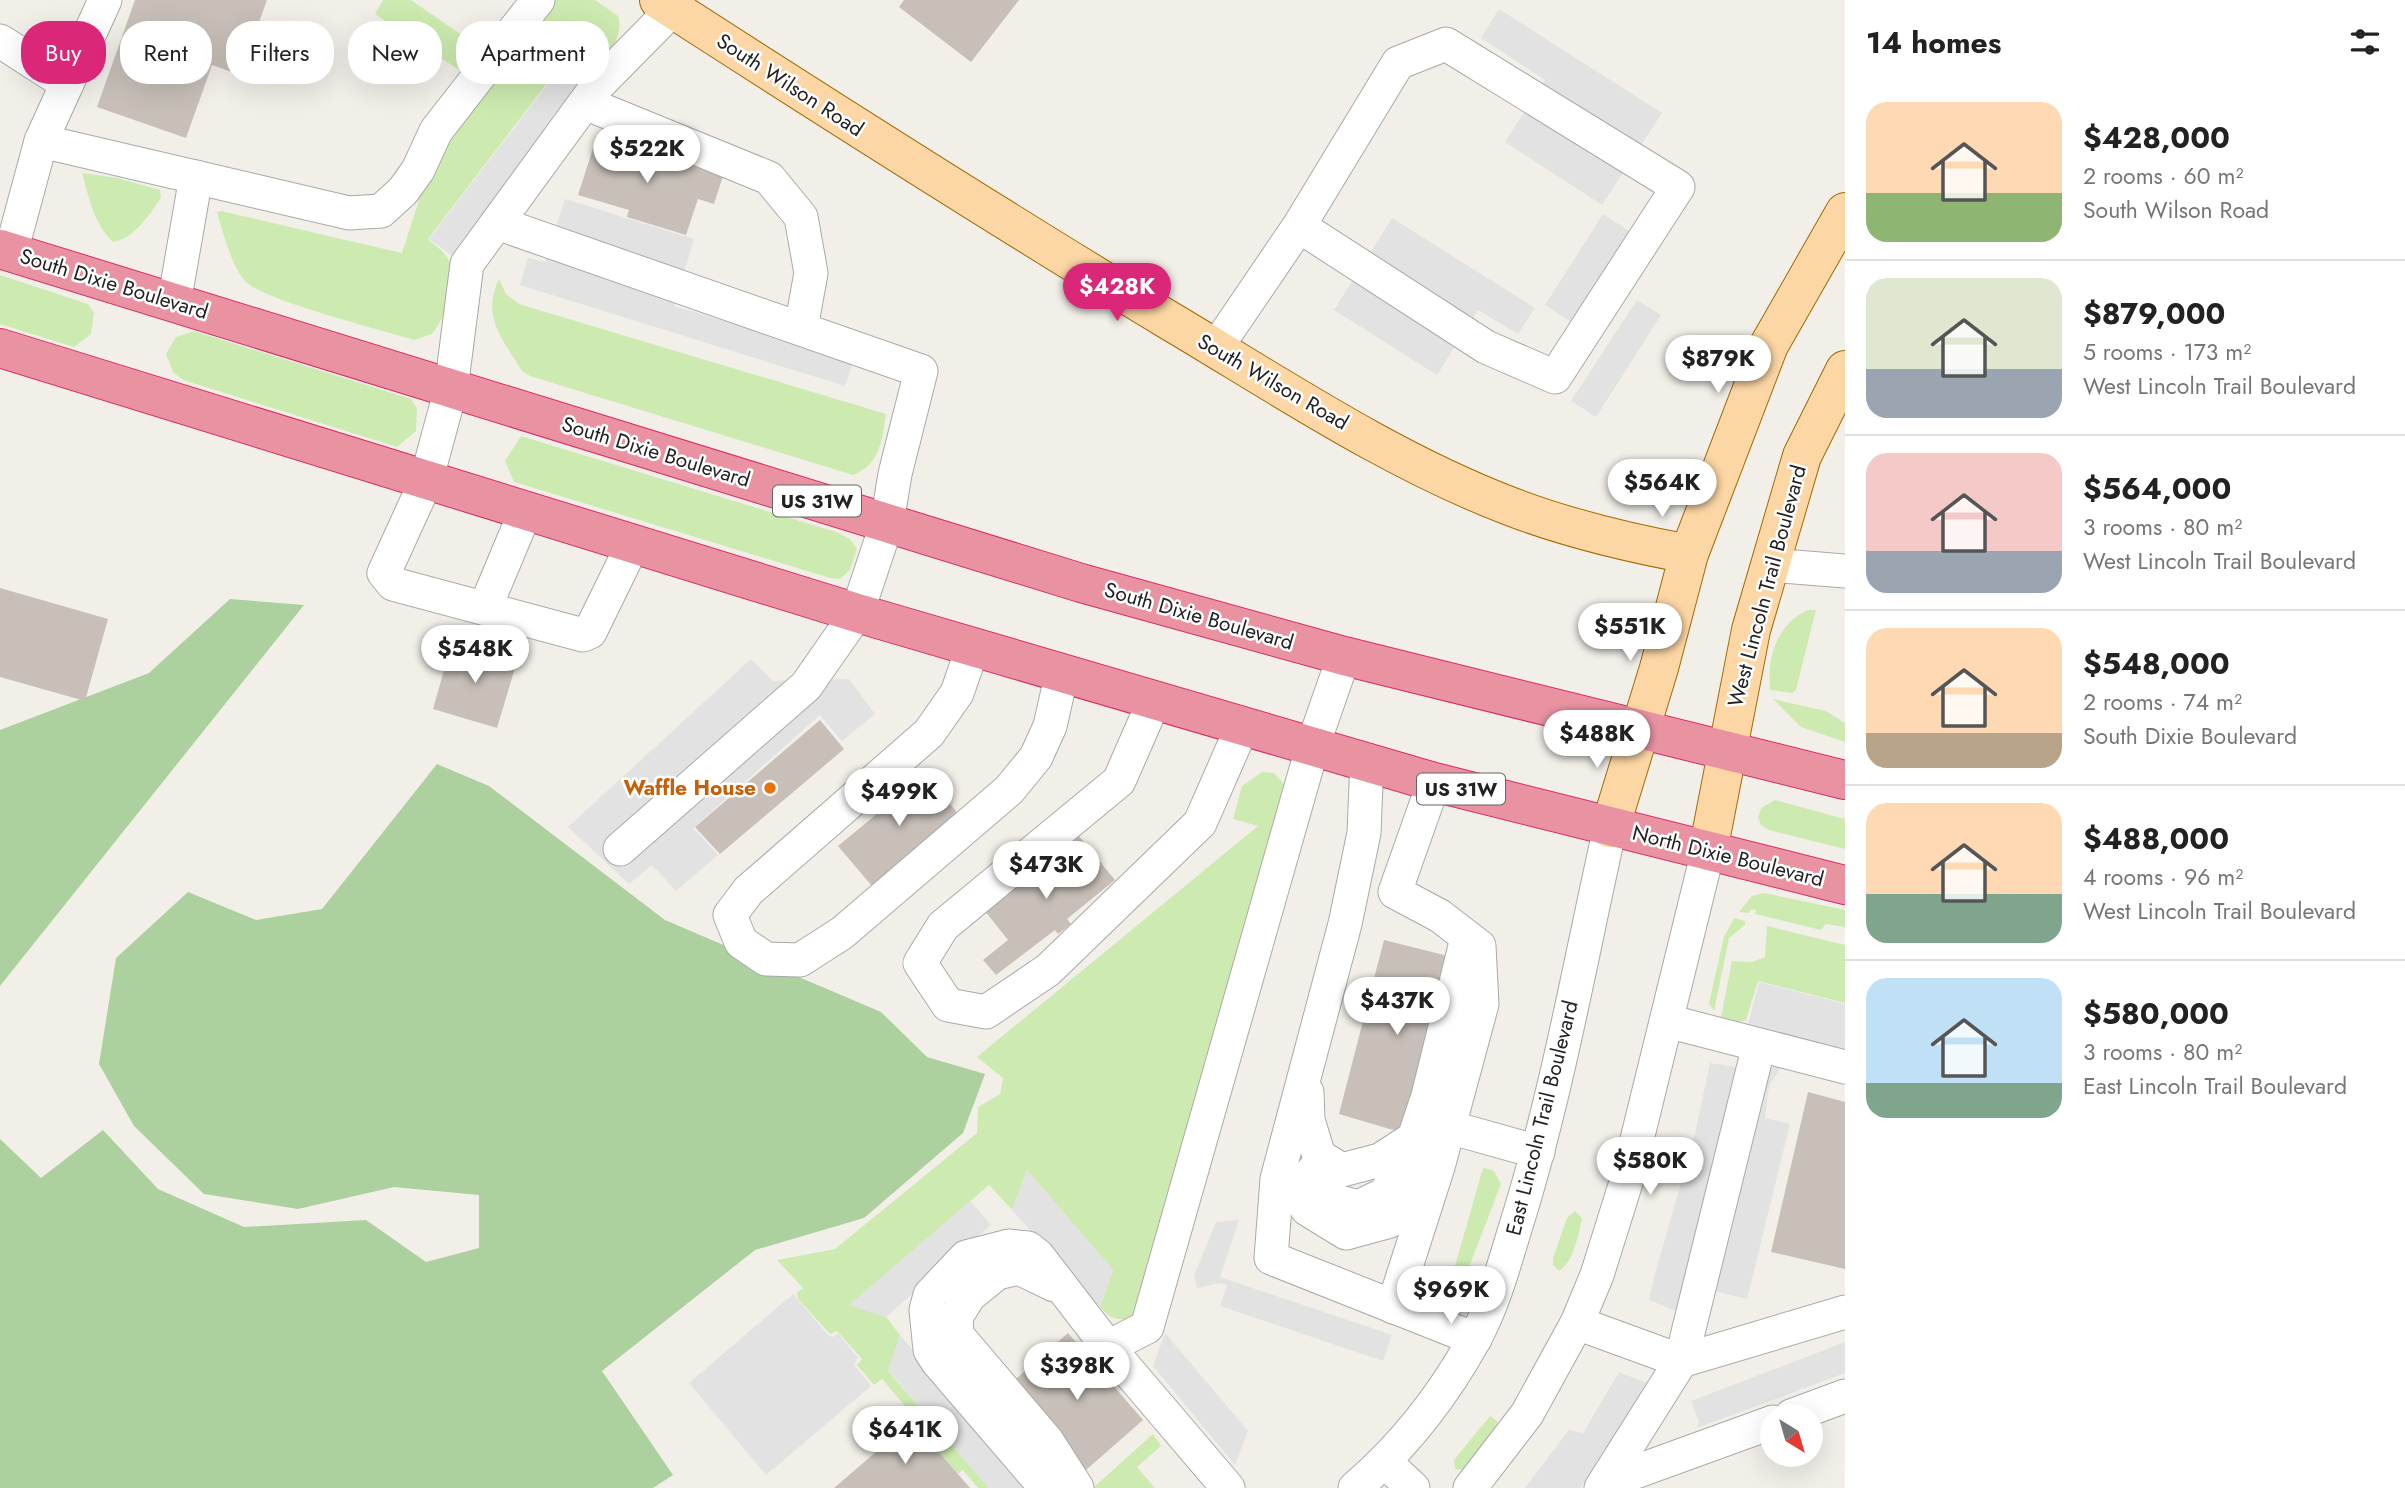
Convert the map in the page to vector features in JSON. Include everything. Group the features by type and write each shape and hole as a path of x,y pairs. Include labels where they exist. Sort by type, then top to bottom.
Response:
{"highway":[{"name":"South Dixie Boulevard","path":"6,250 1081,583 1344,656 1640,729"},
{"name":"US 31W","path":"0,348 857,613 1154,701 1367,760 1434,782 1610,828"},
{"name":"US 31W","path":"1640,729 1845,780"},
{"name":"North Dixie Boulevard","path":"1610,828 1845,885"}],"main road":[{"name":"South Wilson Road","path":"666,5 997,217 1281,389 1429,470 1511,506 1624,542 1689,554"},
{"path":"1610,828 1689,554 1769,345 1845,212"},
{"name":"West Lincoln Trail Boulevard","path":"1708,851 1751,630 1802,456 1845,371"}],"street":[{"path":"96,21 105,0"},
{"path":"41,141 349,213 381,211 403,191 418,170 436,131 538,0"},
{"path":"633,544 590,632 583,635 393,584 384,573 426,481 451,389 460,341 467,264 597,86 666,5"},
{"path":"0,41 21,54"},
{"path":"1216,348 1299,226 1398,63 1446,44 1678,187 1555,377 1486,348 1299,226"},
{"path":"6,250 41,141 67,84"},
{"path":"585,103 646,129 720,155 769,178 801,217 811,273 802,328"},
{"path":"174,303 196,177"},
{"path":"497,223 921,370 887,523 857,613 806,686 620,849"},
{"path":"485,608 526,510"},
{"path":"1770,565 1845,571"},
{"path":"973,647 957,693 929,733 748,891 730,915 741,942 766,959 800,960 842,933 1009,790 1036,757 1050,726 1062,673"},
{"path":"1108,1347 1147,1327 1313,745 1344,656"},
{"path":"1154,701 1119,781 943,926 920,963 948,1005 986,1012 1048,970 1144,879 1200,823 1243,724"},
{"path":"1367,760 1364,833 1280,1166 1271,1258 1475,1339"},
{"path":"1395,892 1434,782"},
{"name":"East Lincoln Trail Boulevard","path":"1355,1488 1385,1462 1420,1422 1475,1339 1499,1282 1535,1163 1610,828"},
{"path":"1470,1488 1527,1414 1577,1323 1597,1275 1628,1176 1708,851"},
{"path":"1354,879 1395,892 1440,916 1479,946 1482,1004 1436,1145 1393,1307"},
{"path":"1667,1021 1845,1067"},
{"path":"1603,1485 1681,1361 1759,1045"},
{"path":"1307,1065 1308,1120 1313,1138 1319,1156 1342,1170 1436,1145 1535,1163"},
{"path":"1280,1166 1307,1209 1346,1233 1390,1221 1436,1145"},
{"path":"1046,1488 930,1350 926,1310 930,1296 966,1257 1009,1246 1028,1248 1228,1488"},
{"path":"1063,1289 1018,1268 997,1273 969,1296 956,1317 957,1335 1047,1441 1077,1488"},
{"path":"1577,1323 1681,1361 1845,1312"},
{"path":"1823,1404 1845,1396"},
{"path":"1603,1485 1760,1427"},
{"path":"1385,1462 1413,1488"},
{"path":"1642,1470 1672,1488"}],"green space":[{"path":"383,0 411,0 441,21 386,21 375,14"},
{"path":"554,0 595,0 618,16 620,27 617,39 609,49 609,21 538,21"},
{"path":"442,21 456,31 456,68 442,59"},
{"path":"490,84 546,84 428,239 446,256 452,277 446,309 432,334 414,340 299,306 258,290 241,276 232,259 217,212 402,253 432,159"},
{"path":"82,173 117,178 160,190 161,198 135,231 113,242 97,219"},
{"path":"0,275 88,304 94,313 91,334 74,347 0,324"},
{"path":"499,279 506,294 519,304 886,414 878,450 869,465 853,475 530,376 522,371 496,327 492,305"},
{"path":"194,331 411,399 417,409 416,431 397,447 183,380 173,372 166,354 176,337"},
{"path":"521,436 836,532 850,539 857,549 850,570 840,579 830,578 514,482 505,461"},
{"path":"230,599 304,605 0,986 0,730 149,673"},
{"path":"1808,610 1816,610 1796,690 1792,693 1770,690 1770,666 1776,643 1788,624"},
{"path":"1773,699 1826,711 1845,723 1845,742 1801,727"},
{"path":"437,764 489,786 665,920 881,1012 927,1057 985,1074 963,1133 864,1218 755,1250 602,1371 673,1475 653,1488 0,1488 0,1139 41,1178 103,1130 158,1189 244,1227 366,1220 426,1262 479,1248 479,1195 394,1187 298,1209 204,1194 134,1126 99,1064 116,958 188,892 256,920 322,909"},
{"path":"1262,772 1274,773 1285,785 1144,1312 1120,1319 1110,1316 1100,1307 1113,1270 1027,1170 1012,1210 989,1185 850,1305 886,1317 900,1335 888,1371 989,1488 978,1488 963,1470 958,1474 930,1442 933,1439 882,1379 874,1385 857,1365 862,1359 837,1331 830,1334 798,1299 797,1293 803,1288 777,1260 835,1249 977,1133 978,1107 1000,1094 1003,1078 977,1057 1258,826 1233,819 1242,786"},
{"path":"1775,800 1845,819 1845,849 1769,830 1761,825 1758,818 1761,808"},
{"path":"1764,893 1845,910 1845,927 1826,924 1821,930 1755,914 1756,910 1752,909 1749,913 1739,912 1752,896"},
{"path":"1734,918 1745,921 1745,925 1729,938 1714,1011 1709,1003 1724,937"},
{"path":"1767,926 1845,945 1845,1003 1758,981 1746,1020 1738,1022 1721,1017 1732,961 1752,962 1765,957"},
{"path":"1483,1168 1493,1170 1501,1184 1461,1288 1453,1295 1441,1299 1449,1287"},
{"path":"1575,1211 1582,1218 1577,1240 1572,1255 1559,1271 1553,1265 1553,1258 1567,1218"},
{"path":"1490,1416 1497,1421 1497,1426 1464,1470 1455,1469 1454,1460"},
{"path":"1153,1434 1161,1446 1137,1467 1155,1488 1093,1488"}],"shaded area":[{"path":"1499,9 1662,113 1602,205 1505,142 1545,80 1481,38"},
{"path":"548,84 586,84 453,256 429,239"},
{"path":"565,199 694,239 674,306 854,359 845,386 520,285 528,258 545,262"},
{"path":"1603,214 1629,231 1571,322 1545,305"},
{"path":"1392,218 1535,308 1518,334 1478,310 1437,375 1334,310"},
{"path":"1637,300 1661,315 1596,417 1571,401"},
{"path":"751,659 773,681 849,679 875,714 842,741 820,715 693,828 718,855 676,891 652,865 629,884 568,827"},
{"path":"1759,982 1845,1004 1845,1080 1793,1068 1780,1069 1769,1086 1765,1118 1790,1124 1747,1299 1684,1284 1676,1311 1649,1300 1655,1274 1695,1134 1710,1063 1737,1067"},
{"path":"1027,1170 1113,1270 1100,1307 1012,1210"},
{"path":"970,1201 991,1225 886,1317 849,1305"},
{"path":"1239,1220 1220,1277 1392,1335 1383,1361 1220,1306 1227,1285 1220,1283 1197,1288 1194,1276 1216,1222"},
{"path":"793,1294 828,1335 833,1337 838,1333 858,1358 854,1365 871,1386 766,1475 689,1383"},
{"path":"1165,1333 1248,1431 1235,1465 1153,1366"},
{"path":"900,1335 1030,1488 989,1488 888,1370"},
{"path":"1845,1342 1845,1373 1697,1428 1699,1421 1691,1401"},
{"path":"1619,1372 1647,1383 1610,1445 1580,1488 1525,1488 1569,1430 1583,1433"}],"building":[{"path":"135,0 267,0 259,21 226,21 226,70 212,65 212,21 128,21"},
{"path":"904,0 1019,0 971,62 899,7"},
{"path":"120,42 120,84 205,84 186,138 97,107"},
{"path":"597,136 723,176 714,204 698,199 686,235 627,217 629,210 578,195"},
{"path":"0,588 108,619 85,701 0,677"},
{"path":"452,642 517,661 497,728 433,709"},
{"name":"Waffle House","path":"820,720 844,749 720,854 695,827"},
{"path":"920,768 956,811 957,818 872,886 838,846 878,813 874,808"},
{"path":"1078,835 1115,880 1067,919 1071,924 1058,934 1055,930 996,975 983,960 1008,940 985,911"},
{"path":"1384,940 1456,958 1410,1135 1339,1114"},
{"path":"1808,1092 1845,1102 1845,1269 1771,1252"},
{"path":"1068,1333 1143,1420 1086,1470 1010,1384"},
{"path":"912,1421 970,1488 834,1488"}],"place":[{"name":"Waffle House","path":"770,788"}]}
